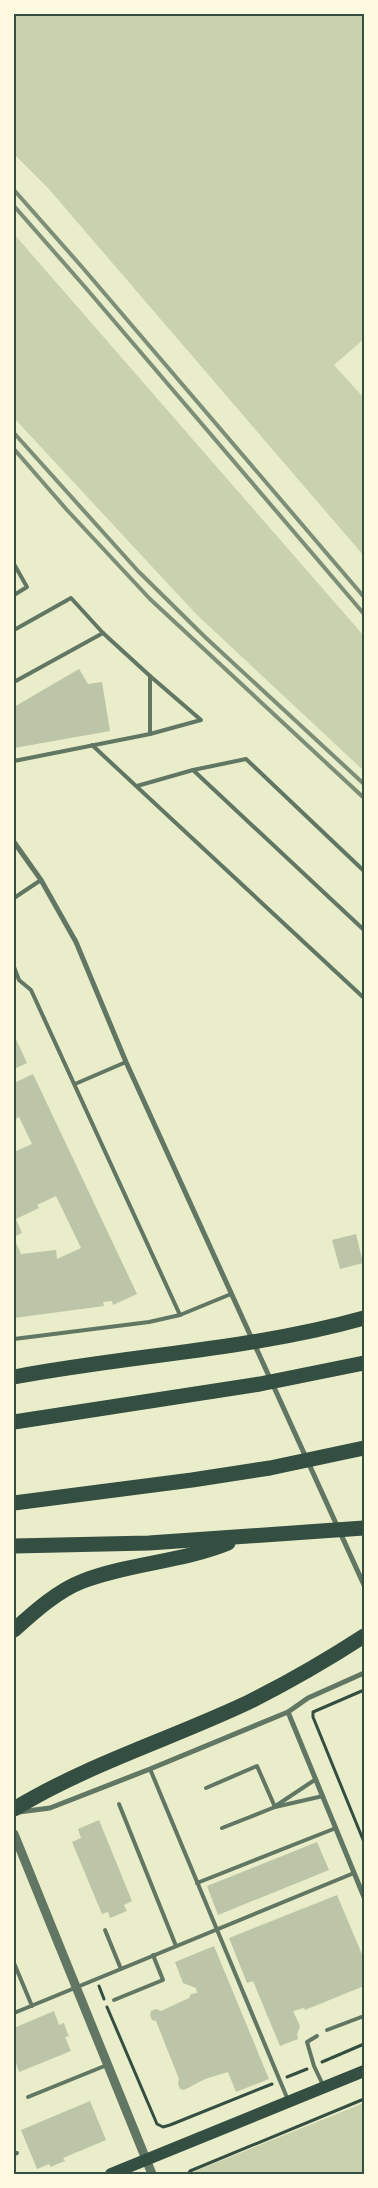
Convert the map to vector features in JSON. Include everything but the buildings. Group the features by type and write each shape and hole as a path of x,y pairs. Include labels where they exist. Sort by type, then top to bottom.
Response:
{"highway":[{"path":"14,1377 225,1347 296,1334 364,1318"},
{"path":"14,1422 314,1375 364,1363"},
{"path":"14,1503 106,1492 270,1468 364,1448"},
{"path":"14,1546 149,1543 364,1528"},
{"path":"14,1630 60,1593 82,1582 130,1567 185,1557 240,1538"},
{"path":"14,1809 47,1788 248,1702 334,1656 364,1636"}],"main road":[{"path":"111,2174 364,2071"}],"street":[{"path":"14,842 41,880 76,942 126,1062 364,1585"},
{"path":"14,1813 50,1808 150,1770 288,1712 308,1698 364,1673"},
{"path":"288,1712 364,1897"},
{"path":"14,1834 152,2174"}],"lane":[{"path":"14,564 27,587 14,594"},
{"path":"14,630 71,598 103,632 150,676 202,720 150,734 14,761"},
{"path":"14,682 103,632"},
{"path":"150,676 150,734"},
{"path":"92,745 364,998"},
{"path":"138,786 193,770 246,759 364,871"},
{"path":"193,770 364,930"},
{"path":"14,898 41,880"},
{"path":"14,967 19,980 31,990 180,1315"},
{"path":"75,1084 126,1062"},
{"path":"14,1339 149,1322 180,1315 230,1294"},
{"path":"206,1788 257,1766 275,1807"},
{"path":"150,1770 288,2102"},
{"path":"275,1807 316,1780"},
{"path":"222,1828 275,1807 323,1796"},
{"path":"120,1804 176,1946"},
{"path":"197,1884 336,1828"},
{"path":"14,2013 354,1873"},
{"path":"105,1930 120,1969"},
{"path":"114,2000 163,1980 153,1955"},
{"path":"14,1963 32,2006"},
{"path":"327,2030 364,2016"},
{"path":"317,2036 307,2042 314,2066 324,2088"},
{"path":"28,2097 107,2065"}],"path":[{"path":"364,1690 313,1712 313,1717 364,1842"},
{"path":"96,1979 157,2124 163,2127 279,2081 364,2044"},
{"path":"188,2174 190,2171 364,2099"}],"green space":[{"path":"14,14 364,14 364,339 334,365 364,398 364,556 48,188 14,154"},
{"path":"14,234 364,636 364,771 196,614 14,418"},
{"path":"364,2103 364,2174 193,2174 195,2171"}],"railway":[{"path":"14,190 364,597"},
{"path":"14,206 364,614"},
{"path":"14,433 138,571 205,637 364,784"},
{"path":"14,449 67,510 150,599 364,798"}]}
